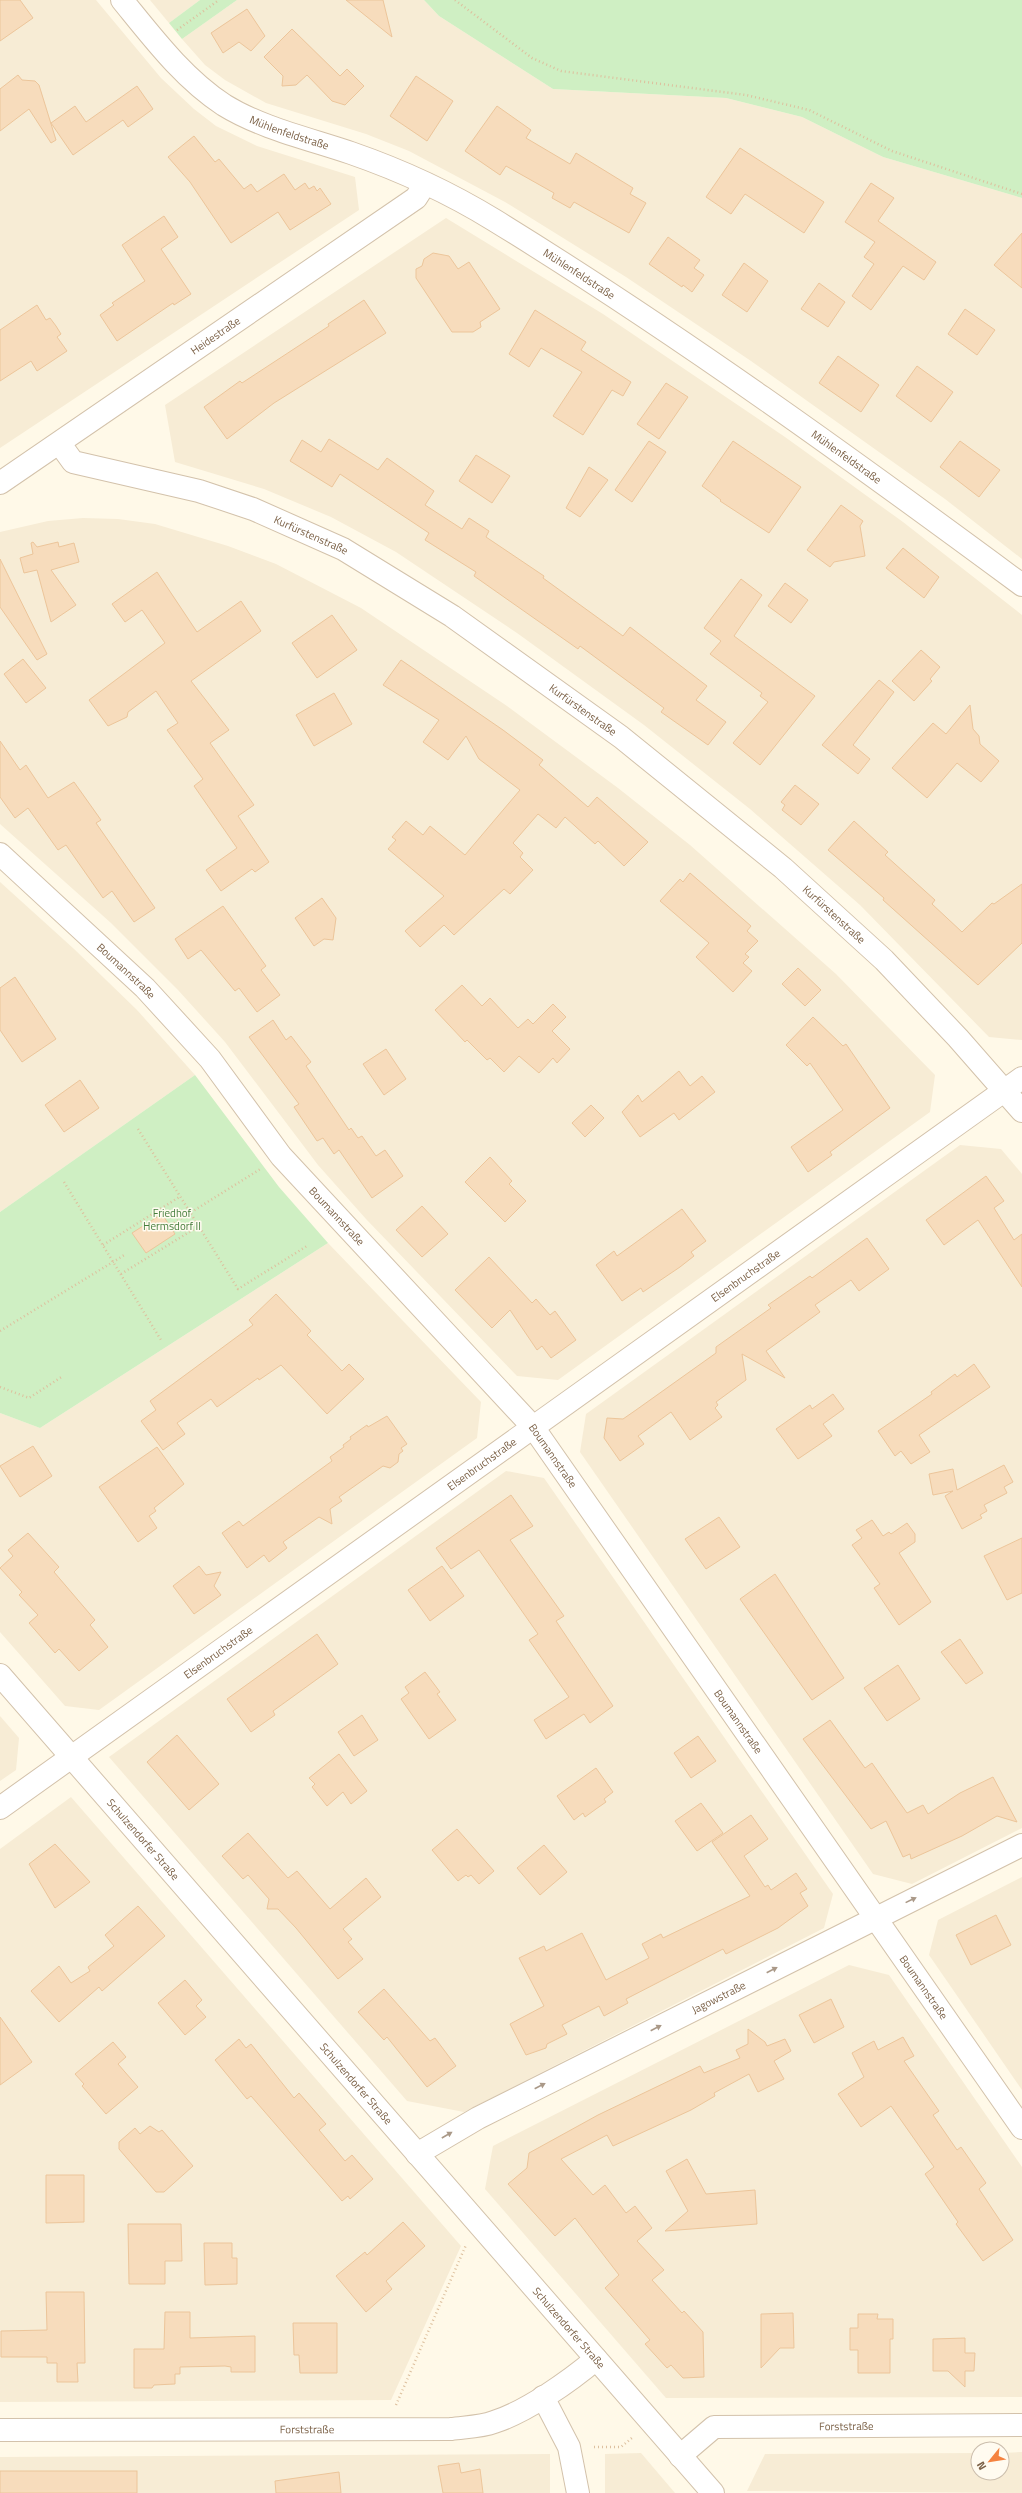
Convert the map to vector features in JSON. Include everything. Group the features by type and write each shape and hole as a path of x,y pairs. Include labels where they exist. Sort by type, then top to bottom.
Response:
{"street":[{"name":"Mühlenfeldstraße","path":"122,0 158,44 197,85 226,106 261,122 361,157 425,184 491,218 609,292 872,475 1022,585"},
{"name":"Heidestraße","path":"0,483 60,444 416,198 425,184"},
{"name":"Kurfürstenstraße","path":"60,444 73,462 199,491 253,509 343,549 452,616 621,737 783,868 884,960 1013,1084 1022,1111"},
{"name":"Boumannstraße","path":"0,854 145,988 210,1059 281,1156 533,1427 1022,2128"},
{"name":"Elsenbruchstraße","path":"0,1808 1013,1084"},
{"name":"Schulzendorfer Straße","path":"0,1675 713,2493"},
{"name":"Jagowstraße","path":"418,2154 478,2118 1022,1845"},
{"name":"Forststraße","path":"0,2430 451,2429 494,2423 544,2397 578,2374 596,2359"},
{"path":"544,2397 569,2447 578,2493"},
{"name":"Forststraße","path":"680,2456 714,2427 1022,2425"}],"path":[{"path":"171,34 219,0"},
{"path":"455,0 532,58 561,71 746,95 809,110 892,151 1022,194"},
{"path":"138,1129 238,1289 307,1246"},
{"path":"174,1223 268,1165"},
{"path":"64,1182 161,1340"},
{"path":"102,1245 181,1196"},
{"path":"121,1274 199,1226"},
{"path":"0,1331 126,1254"},
{"path":"0,1387 29,1398 63,1376"},
{"path":"396,2405 466,2245"},
{"path":"587,2447 621,2447 634,2437"}],"shaded area":[{"path":"0,0 96,0 161,78 194,109 216,126 257,146 355,177 359,210 0,448"},
{"path":"150,0 200,0 169,23"},
{"path":"237,0 424,0 439,16 553,89 726,98 802,117 883,157 1022,198 1022,559 945,499 751,361 626,277 505,202 409,151 366,134 266,103 225,80 205,65 182,39"},
{"path":"446,218 603,314 785,437 903,522 1022,615 1022,1040 989,1037 860,905 750,809 644,725 517,633 396,552 331,517 264,489 175,462 165,405"},
{"path":"83,518 118,519 155,524 228,546 276,564 361,608 507,706 618,788 690,845 836,974 935,1075 930,1112 558,1380 517,1376 366,1219 318,1165 225,1042 178,990 111,923 0,824 0,532 48,521"},
{"path":"0,882 74,949 137,1010 195,1075 0,1212"},
{"path":"960,1145 1001,1149 1022,1174 1022,1828 912,1884 873,1874 580,1452 586,1414"},
{"path":"328,1243 481,1402 477,1438 99,1710 65,1706 0,1632 0,1413 40,1428"},
{"path":"506,1471 544,1478 833,1894 824,1928 464,2112 407,2101 109,1757"},
{"path":"0,1716 19,1738 16,1770 0,1781"},
{"path":"71,1797 461,2246 391,2400 0,2402 0,1849"},
{"path":"1022,1877 1022,2090 929,1955 938,1920"},
{"path":"849,1965 889,1975 1022,2167 1022,2397 666,2398 485,2189 493,2146"},
{"path":"1022,2452 1022,2493 747,2491 765,2454 970,2453 970,2481 1010,2481 1010,2453"},
{"path":"641,2453 675,2493 605,2493 605,2454"},
{"path":"550,2454 550,2493 0,2493 0,2457"}],"green space":[{"path":"200,0 237,0 182,39 169,23"},
{"path":"424,0 1022,0 1022,198 883,157 802,117 726,98 553,89 439,16"},
{"name":"Friedhof Hermsdorf II","path":"195,1075 279,1187 328,1243 40,1428 0,1413 0,1212"}],"building":[{"path":"0,0 20,0 33,18 0,41"},
{"path":"346,0 383,0 392,37"},
{"path":"247,9 265,36 251,51 239,42 223,53 211,33"},
{"path":"292,29 340,76 347,69 364,86 345,105 332,101 307,75 296,85 282,86 283,76 264,57"},
{"path":"18,75 22,80 35,81 39,85 56,140 51,143 29,109 0,131 0,89"},
{"path":"416,76 453,101 427,141 390,116"},
{"path":"137,86 153,109 128,127 123,120 73,155 51,123 75,106 86,122"},
{"path":"497,106 531,130 526,138 570,164 576,153 633,188 630,194 646,203 629,233 574,202 570,208 552,198 554,193 506,166 500,175 465,151"},
{"path":"194,136 215,162 219,159 244,189 251,184 257,192 284,174 295,190 305,183 309,189 314,186 317,191 320,188 331,204 290,230 278,212 231,243 190,182 168,157"},
{"path":"740,148 824,202 804,233 745,194 731,214 706,197"},
{"path":"871,183 894,198 878,221 936,262 924,280 903,266 871,310 852,296 874,264 864,257 875,242 845,222"},
{"path":"164,216 178,237 161,249 191,294 174,305 173,303 117,341 100,315 114,305 112,303 145,281 122,245"},
{"path":"1022,233 1022,288 994,265"},
{"path":"668,237 700,260 694,268 704,275 692,292 683,285 682,287 649,264"},
{"path":"433,253 449,256 458,269 469,262 500,309 480,322 481,327 473,332 452,332 416,278 416,269 422,266 424,259"},
{"path":"744,263 768,281 747,312 722,295"},
{"path":"819,283 845,302 828,327 801,309"},
{"path":"364,300 386,333 274,403 227,439 204,407 240,381 242,383 329,326 328,324"},
{"path":"37,305 46,320 50,318 56,326 61,334 57,337 67,351 37,371 31,361 0,381 0,330"},
{"path":"965,309 995,330 977,355 948,334"},
{"path":"535,310 586,342 581,350 631,382 623,396 612,390 583,435 553,416 582,372 541,348 529,367 509,354"},
{"path":"838,356 879,385 861,412 819,383"},
{"path":"917,366 953,392 931,422 896,396"},
{"path":"666,383 688,397 659,439 637,424"},
{"path":"329,439 378,470 387,458 434,491 425,505 462,529 469,518 489,531 486,537 544,576 543,578 623,636 630,627 707,686 696,700 726,722 708,745 661,712 664,708 580,646 578,649 474,576 476,572 425,540 429,533 340,474 332,487 290,461 302,440 321,452"},
{"path":"649,441 666,452 632,502 615,490"},
{"path":"733,441 801,487 769,533 720,501 721,500 702,486"},
{"path":"960,441 1000,470 979,497 940,467"},
{"path":"476,455 510,476 492,503 459,481"},
{"path":"589,467 608,480 580,517 566,508"},
{"path":"841,505 863,521 860,526 865,556 834,562 830,567 807,550"},
{"path":"33,542 37,547 58,542 59,547 74,543 79,562 51,570 76,605 51,622 37,570 24,573 20,558 33,554 31,543"},
{"path":"903,548 939,577 924,598 886,568"},
{"path":"0,559 47,654 37,660 0,607"},
{"path":"157,572 197,632 241,601 261,631 191,681 229,730 210,743 254,805 238,816 269,862 255,872 252,869 221,891 206,870 237,848 194,786 203,779 167,730 178,723 156,691 128,712 127,717 108,726 89,700 165,643 142,610 125,622 112,604"},
{"path":"741,579 762,595 734,636 815,696 760,765 733,743 768,702 760,696 762,693 710,654 721,641 704,628"},
{"path":"785,583 808,600 791,623 768,606"},
{"path":"332,615 357,650 317,678 292,643"},
{"path":"921,650 940,667 930,679 932,681 914,701 892,681"},
{"path":"23,659 46,688 26,703 4,674"},
{"path":"401,660 503,730 543,760 539,765 588,807 597,797 648,842 624,866 598,841 595,844 565,817 556,828 538,814 513,843 523,853 520,857 533,870 510,894 504,889 454,935 444,925 420,947 405,931 444,896 388,849 396,840 392,837 406,821 423,835 430,826 465,855 520,790 479,759 466,736 448,760 423,742 439,720 383,685"},
{"path":"879,680 894,692 853,745 870,759 858,774 822,745"},
{"path":"334,693 352,724 314,746 296,715"},
{"path":"970,705 973,729 979,736 980,744 999,761 981,782 957,763 927,798 892,768 933,723 946,734"},
{"path":"0,741 20,770 26,765 48,798 74,782 101,820 96,823 155,908 134,922 112,891 103,898 66,845 58,850 28,808 15,818 0,797"},
{"path":"795,785 819,804 801,825 782,810 785,805 781,802"},
{"path":"854,821 888,852 885,855 935,900 932,904 962,932 992,903 994,904 1022,884 1022,943 978,985 883,900 884,898 828,850"},
{"path":"690,873 751,926 747,931 758,941 745,954 749,957 743,963 752,971 733,992 696,957 709,943 660,901 680,879 683,882"},
{"path":"322,898 336,918 333,940 324,939 314,946 295,918"},
{"path":"223,906 266,966 261,970 280,995 257,1012 239,988 235,991 201,950 188,959 175,939"},
{"path":"798,968 821,990 805,1006 782,984"},
{"path":"15,977 56,1039 22,1062 0,1030 0,988"},
{"path":"462,985 482,1006 490,998 518,1028 528,1019 533,1024 553,1004 566,1017 552,1031 570,1049 557,1063 553,1058 539,1073 519,1056 504,1072 490,1058 487,1060 467,1040 465,1042 435,1010"},
{"path":"813,1017 843,1046 846,1044 890,1108 830,1152 832,1155 808,1172 791,1147 843,1110 810,1063 807,1066 786,1045"},
{"path":"273,1020 286,1040 291,1036 311,1062 306,1066 349,1130 351,1128 358,1138 362,1136 376,1156 385,1150 403,1176 372,1198 339,1150 334,1154 323,1138 317,1141 294,1107 299,1104 249,1037"},
{"path":"386,1049 406,1079 384,1095 363,1064"},
{"path":"679,1071 690,1086 702,1076 715,1092 679,1120 674,1113 640,1137 622,1112 638,1095 642,1102"},
{"path":"80,1080 99,1108 64,1132 45,1105"},
{"path":"591,1105 604,1118 585,1137 572,1123"},
{"path":"490,1157 512,1181 509,1184 526,1201 505,1222 465,1182"},
{"path":"986,1176 1004,1201 994,1208 1014,1240 1022,1234 1022,1287 978,1220 944,1245 926,1220"},
{"path":"422,1206 448,1234 422,1257 396,1230"},
{"path":"682,1209 706,1241 691,1252 694,1256 680,1267 643,1292 641,1288 622,1301 596,1265 614,1251 617,1256"},
{"path":"162,1214 175,1234 146,1253 132,1233"},
{"path":"867,1238 889,1269 859,1291 851,1280 815,1305 820,1312 766,1351 785,1378 742,1354 746,1380 716,1402 718,1405 715,1408 722,1417 690,1440 671,1412 638,1436 644,1444 620,1461 604,1438 607,1418 623,1419 636,1410 716,1353 716,1347 771,1308 768,1305 810,1276 812,1278"},
{"path":"489,1257 532,1303 536,1299 550,1315 555,1311 576,1340 551,1358 542,1346 537,1350 510,1310 492,1328 455,1290"},
{"path":"276,1294 311,1331 307,1335 342,1371 349,1364 364,1379 327,1414 281,1365 259,1380 258,1378 217,1407 211,1399 177,1423 185,1434 163,1450 141,1421 156,1410 150,1401 253,1325 249,1320"},
{"path":"974,1364 990,1387 919,1435 930,1452 911,1464 901,1451 895,1456 878,1431 932,1394 931,1392 955,1374 957,1377"},
{"path":"833,1394 844,1409 823,1424 832,1436 798,1459 776,1429 810,1405 812,1409"},
{"path":"387,1416 407,1444 401,1448 403,1451 399,1454 398,1462 390,1468 383,1466 339,1497 342,1501 330,1509 332,1524 319,1517 283,1542 287,1548 269,1562 264,1555 247,1568 222,1533 239,1521 243,1526 332,1461 330,1457 344,1447 343,1445 351,1439 350,1437 367,1425 368,1427"},
{"path":"33,1446 52,1476 20,1497 0,1466"},
{"path":"157,1447 184,1484 154,1508 156,1511 149,1516 157,1528 138,1542 99,1487"},
{"path":"1004,1465 1013,1482 1004,1487 1007,1493 984,1505 987,1511 980,1515 982,1518 962,1529 945,1496 953,1491 933,1495 929,1474 953,1469 957,1490"},
{"path":"511,1495 533,1526 510,1540 564,1616 556,1621 613,1706 590,1723 584,1714 546,1739 534,1720 569,1697 529,1640 538,1634 479,1550 451,1569 436,1548"},
{"path":"719,1517 740,1547 706,1569 685,1539"},
{"path":"872,1520 883,1536 889,1532 891,1534 907,1523 915,1534 915,1542 899,1553 931,1602 899,1625 874,1588 880,1584 852,1545 862,1538 856,1530"},
{"path":"28,1533 59,1567 54,1572 95,1620 90,1625 108,1647 79,1671 59,1649 55,1653 29,1623 38,1615 19,1595 22,1592 0,1568 13,1556 8,1550"},
{"path":"1022,1538 1022,1593 1007,1600 984,1556"},
{"path":"199,1566 206,1575 221,1572 214,1586 221,1595 194,1614 173,1586"},
{"path":"442,1566 464,1596 430,1621 408,1590"},
{"path":"775,1574 844,1678 812,1700 740,1599"},
{"path":"317,1634 338,1664 273,1711 275,1715 251,1732 227,1699"},
{"path":"960,1639 983,1673 966,1684 941,1652"},
{"path":"898,1665 920,1699 887,1721 864,1688"},
{"path":"425,1672 440,1692 437,1694 456,1720 429,1739 401,1699 409,1693 405,1687"},
{"path":"362,1715 378,1740 354,1756 338,1732"},
{"path":"830,1720 865,1768 872,1763 907,1813 923,1805 928,1814 960,1793 993,1777 1017,1822 997,1816 962,1836 911,1859 910,1854 903,1857 886,1821 871,1829 803,1739"},
{"path":"177,1735 219,1784 189,1810 147,1762"},
{"path":"698,1736 716,1761 691,1778 674,1753"},
{"path":"339,1754 367,1791 351,1804 343,1792 327,1806 312,1787 315,1784 309,1778"},
{"path":"596,1768 613,1792 604,1799 606,1802 585,1817 583,1813 574,1820 557,1796"},
{"path":"701,1803 723,1833 697,1851 675,1821"},
{"path":"751,1815 768,1839 744,1856 765,1887 768,1885 771,1890 796,1873 807,1889 800,1893 808,1906 778,1928 726,1954 723,1949 626,1999 628,2003 604,2016 599,2006 562,2025 567,2034 547,2044 546,2048 526,2055 510,2024 544,2006 519,1958 544,1946 546,1951 582,1933 606,1980 649,1958 642,1944 661,1934 663,1938 750,1896 712,1842"},
{"path":"457,1829 494,1871 479,1884 471,1875 468,1877 466,1875 458,1881 432,1850"},
{"path":"248,1833 288,1878 297,1871 330,1909 366,1878 381,1897 343,1929 352,1939 348,1942 363,1959 338,1979 296,1928 278,1909 267,1909 269,1899 248,1875 243,1879 222,1856"},
{"path":"55,1844 90,1882 55,1908 29,1864"},
{"path":"544,1845 567,1872 540,1895 517,1868"},
{"path":"138,1906 165,1936 102,1991 99,1987 59,2022 31,1991 59,1966 71,1983 90,1971 88,1967 114,1946 105,1935"},
{"path":"996,1915 1011,1945 971,1965 956,1935"},
{"path":"185,1980 202,2000 196,2006 206,2017 185,2035 158,2003"},
{"path":"384,1989 430,2041 435,2038 456,2066 427,2087 387,2037 384,2040 358,2012"},
{"path":"831,1999 844,2027 814,2043 799,2015"},
{"path":"0,2017 32,2062 0,2085"},
{"path":"748,2029 765,2042 767,2046 785,2039 791,2051 774,2061 784,2079 758,2092 749,2074 714,2093 715,2096 691,2110 613,2146 607,2135 561,2159 593,2195 605,2185 626,2213 635,2206 652,2228 637,2241 664,2270 652,2280 682,2313 684,2311 703,2332 704,2377 683,2378 671,2365 667,2368 645,2344 650,2340 605,2288 619,2275 575,2218 555,2236 508,2184 527,2168 529,2153 598,2115 700,2066 704,2073 740,2058 736,2050 748,2044"},
{"path":"903,2037 914,2056 904,2061 939,2111 933,2115 957,2150 961,2147 986,2183 979,2189 1013,2240 983,2261 956,2224 958,2222 925,2174 934,2167 891,2106 861,2127 838,2094 864,2077 852,2053 874,2041 878,2050"},
{"path":"239,2039 246,2048 251,2044 294,2098 299,2093 326,2124 319,2130 345,2161 352,2155 373,2179 350,2199 348,2196 342,2201 251,2096 247,2099 215,2060"},
{"path":"113,2042 126,2057 118,2064 138,2087 106,2114 82,2086 84,2084 75,2074"},
{"path":"150,2126 159,2132 162,2130 193,2166 164,2192 156,2192 119,2149 119,2142 135,2128 140,2134"},
{"path":"687,2159 706,2194 755,2190 757,2224 665,2231 688,2211 666,2171"},
{"path":"46,2175 84,2175 84,2222 46,2223"},
{"path":"403,2222 425,2246 386,2281 392,2289 366,2312 336,2276 365,2252 367,2255"},
{"path":"128,2224 181,2224 182,2261 165,2261 165,2284 129,2284"},
{"path":"204,2243 232,2243 232,2258 237,2258 237,2284 205,2285"},
{"path":"46,2292 84,2292 85,2363 77,2363 78,2382 57,2382 57,2363 47,2363 47,2357 1,2357 1,2331 47,2330"},
{"path":"165,2312 190,2312 190,2338 255,2336 255,2372 231,2372 231,2367 225,2366 180,2367 180,2374 175,2374 175,2384 154,2385 152,2388 134,2388 134,2349 164,2349"},
{"path":"793,2313 794,2348 780,2348 761,2368 761,2314"},
{"path":"858,2314 878,2314 877,2319 893,2319 893,2339 890,2339 890,2373 858,2373 858,2350 850,2350 850,2328 858,2328"},
{"path":"293,2323 337,2323 337,2373 300,2373 299,2355 294,2355"},
{"path":"965,2338 965,2353 975,2353 974,2371 965,2371 965,2387 948,2371 933,2371 933,2339"},
{"path":"459,2463 461,2473 480,2469 483,2493 443,2493 438,2466"},
{"path":"0,2471 137,2471 137,2493 0,2493"},
{"path":"339,2472 341,2493 276,2493 275,2481"}]}
